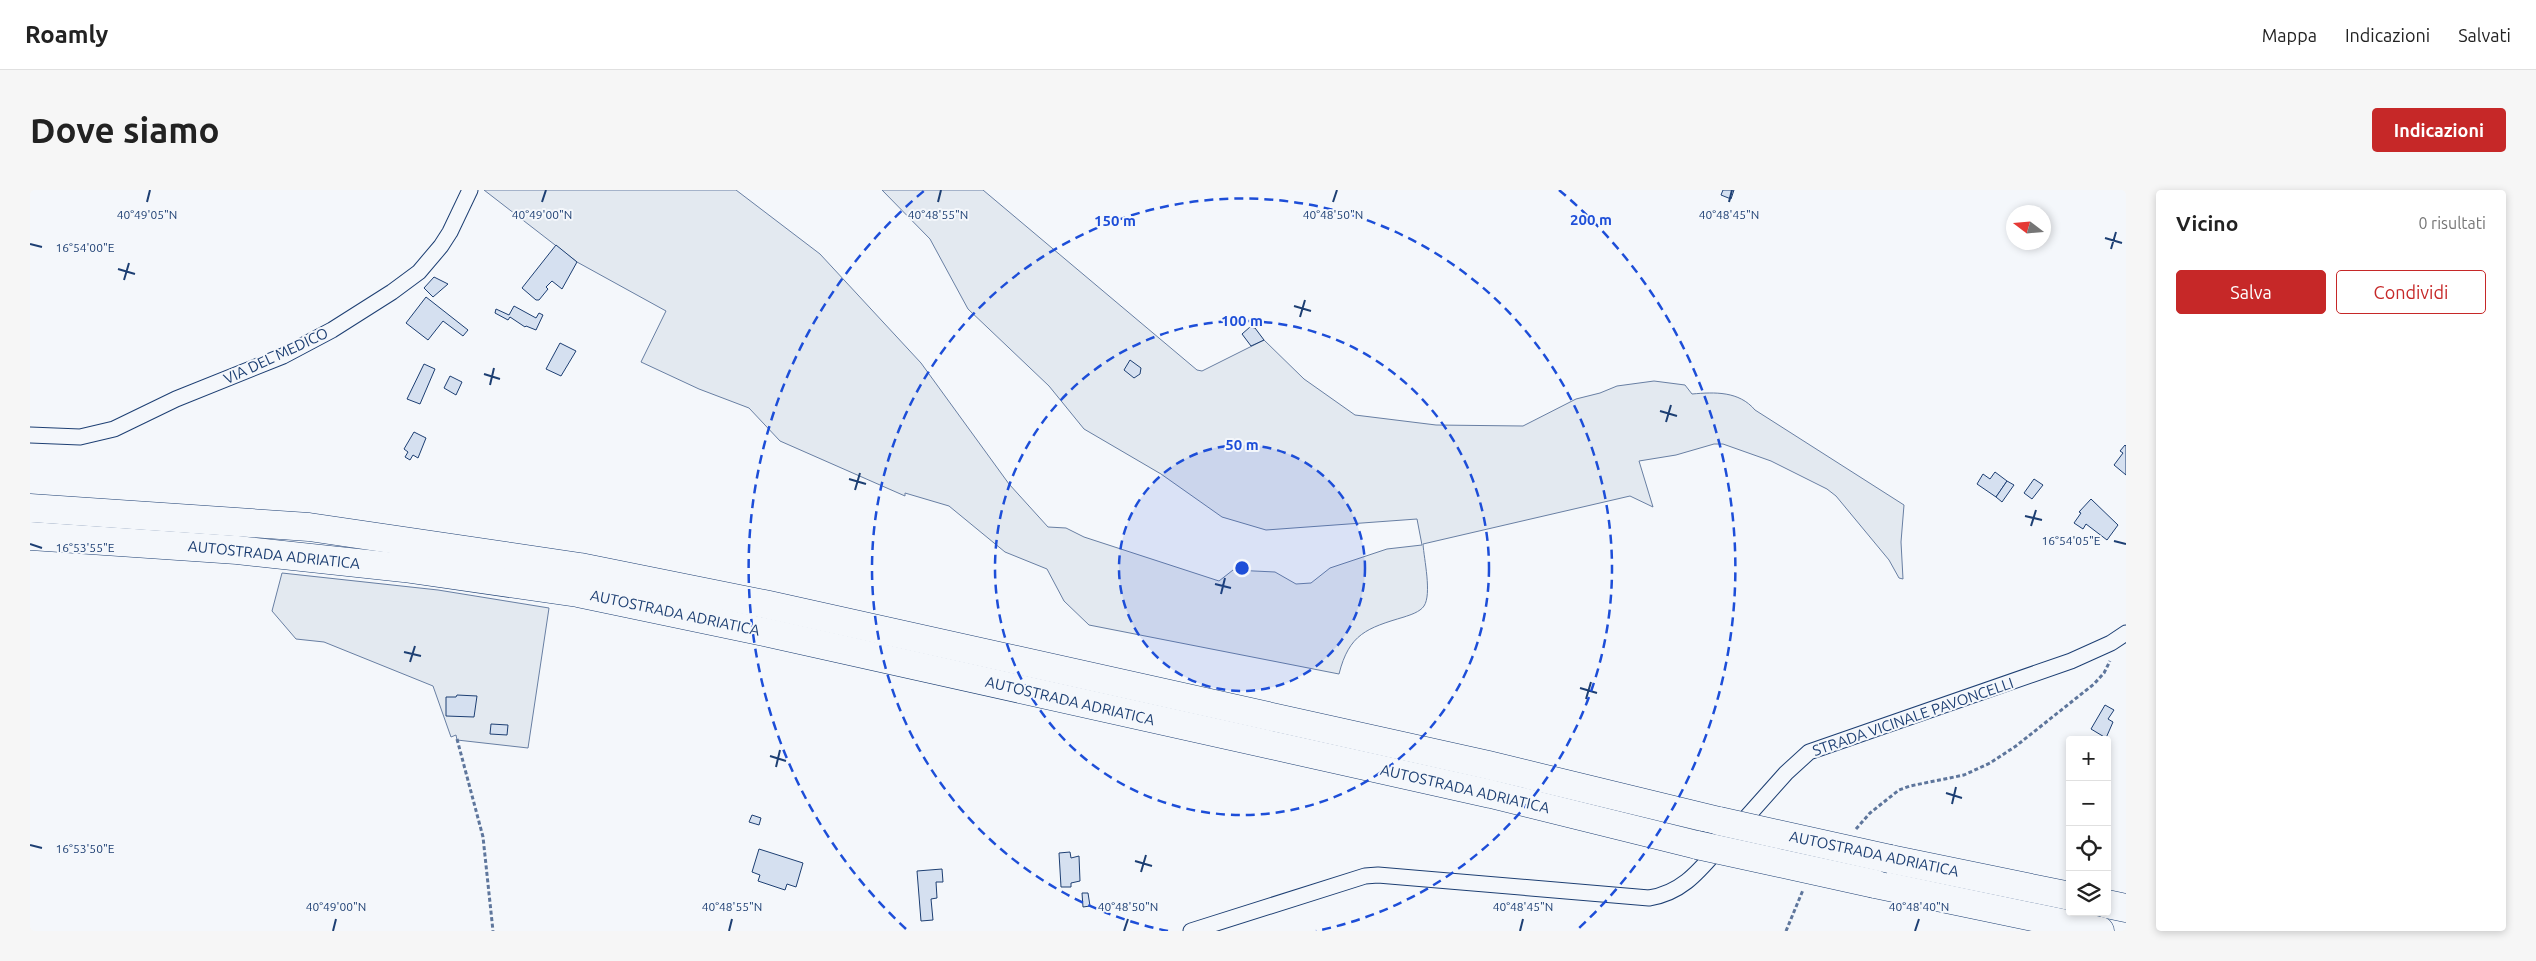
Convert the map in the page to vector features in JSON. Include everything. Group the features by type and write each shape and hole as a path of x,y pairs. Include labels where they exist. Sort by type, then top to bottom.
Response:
{"highway":[{"name":"AUTOSTRADA ADRIATICA","path":"30,508 309,527 580,567 769,605 1488,765 1719,821 2066,895"},
{"name":"AUTOSTRADA ADRIATICA","path":"30,536 72,537 246,551 404,568 578,593 769,633 1491,794 1697,844 1875,884 2100,931"},
{"path":"2111,905 2126,908"}],"street":[{"name":"VIA DEL MEDICO","path":"30,435 80,437 114,429 176,399 276,359 332,330 392,292 419,272 450,232 470,190"},
{"name":"STRADA VICINALE PAVONCELLI","path":"1191,931 1365,876 1537,888 1635,898 1662,896 1674,892 1696,874 1786,773 1809,752 2071,661 2111,643 2126,633"}],"path":[{"path":"1853,833 1870,813 1899,790 1979,770 2016,746 2099,679 2110,662 2113,647 2111,643"},
{"path":"457,739 483,837 494,931"},
{"path":"1786,931 1803,888"}],"shaded area":[{"path":"484,190 736,190 820,254 921,363 1009,484 1048,527 1066,528 1084,537 1219,581 1233,570 1275,572 1296,584 1311,583 1330,568 1387,549 1422,545 1417,519 1266,530 1222,517 1161,474 1084,429 1049,386 968,309 930,239 882,190 983,190 1197,370 1202,371 1264,340 1304,379 1355,415 1436,425 1523,426 1576,399 1600,393 1617,386 1654,381 1685,385 1692,394 1718,393 1742,399 1755,410 1904,505 1901,542 1903,579 1899,578 1889,560 1836,496 1827,489 1771,461 1723,444 1714,444 1676,455 1639,461 1653,507 1630,496 1423,544 1427,576 1427,593 1424,606 1415,613 1370,629 1361,635 1348,650 1339,674 1089,625 1064,601 1047,569 1005,552 949,506 905,493 905,496 780,441 749,408 699,389 641,362 666,311 577,262"},
{"path":"282,573 438,590 549,608 528,748 457,740 456,735 451,737 433,686 324,642 296,639 272,611"}],"building":[{"path":"1723,190 1734,190 1731,199 1721,195"},
{"path":"556,245 577,262 562,289 552,281 546,287 548,289 539,300 536,300 522,288"},
{"path":"434,277 448,284 433,297 424,288"},
{"path":"426,297 468,330 463,336 443,321 428,340 406,323"},
{"path":"514,306 536,318 539,313 543,315 536,330 525,327 510,317 508,320 495,313 496,309 509,315"},
{"path":"1250,327 1255,328 1264,340 1251,346 1242,334"},
{"path":"560,343 576,351 561,376 546,369"},
{"path":"1130,360 1141,368 1140,374 1134,378 1124,370"},
{"path":"424,364 435,369 420,404 407,399"},
{"path":"450,376 462,382 456,395 444,388"},
{"path":"414,432 426,438 418,458 413,455 410,460 405,457 408,452 404,449"},
{"path":"2125,445 2126,475 2114,465 2123,453 2120,451"},
{"path":"1995,472 2007,481 1996,497 1977,484 1983,474 1990,479"},
{"path":"2034,479 2043,485 2032,499 2024,493"},
{"path":"2007,481 2014,485 2002,502 1996,497"},
{"path":"2091,499 2118,525 2107,540 2086,524 2083,529 2074,523 2081,513 2079,512"},
{"path":"457,695 477,696 474,717 446,716 446,697 456,697"},
{"path":"2105,705 2114,710 2108,719 2113,722 2107,736 2103,736 2091,729"},
{"path":"491,724 508,725 507,735 490,734"},
{"path":"752,815 761,818 759,825 749,822"},
{"path":"759,849 803,863 796,887 787,884 785,890 758,881 760,875 752,872"},
{"path":"1070,852 1071,858 1079,856 1080,881 1071,883 1071,887 1061,887 1059,853"},
{"path":"942,869 943,882 936,882 937,898 931,899 933,920 921,921 917,871"},
{"path":"1082,893 1088,893 1090,906 1083,907"}]}
